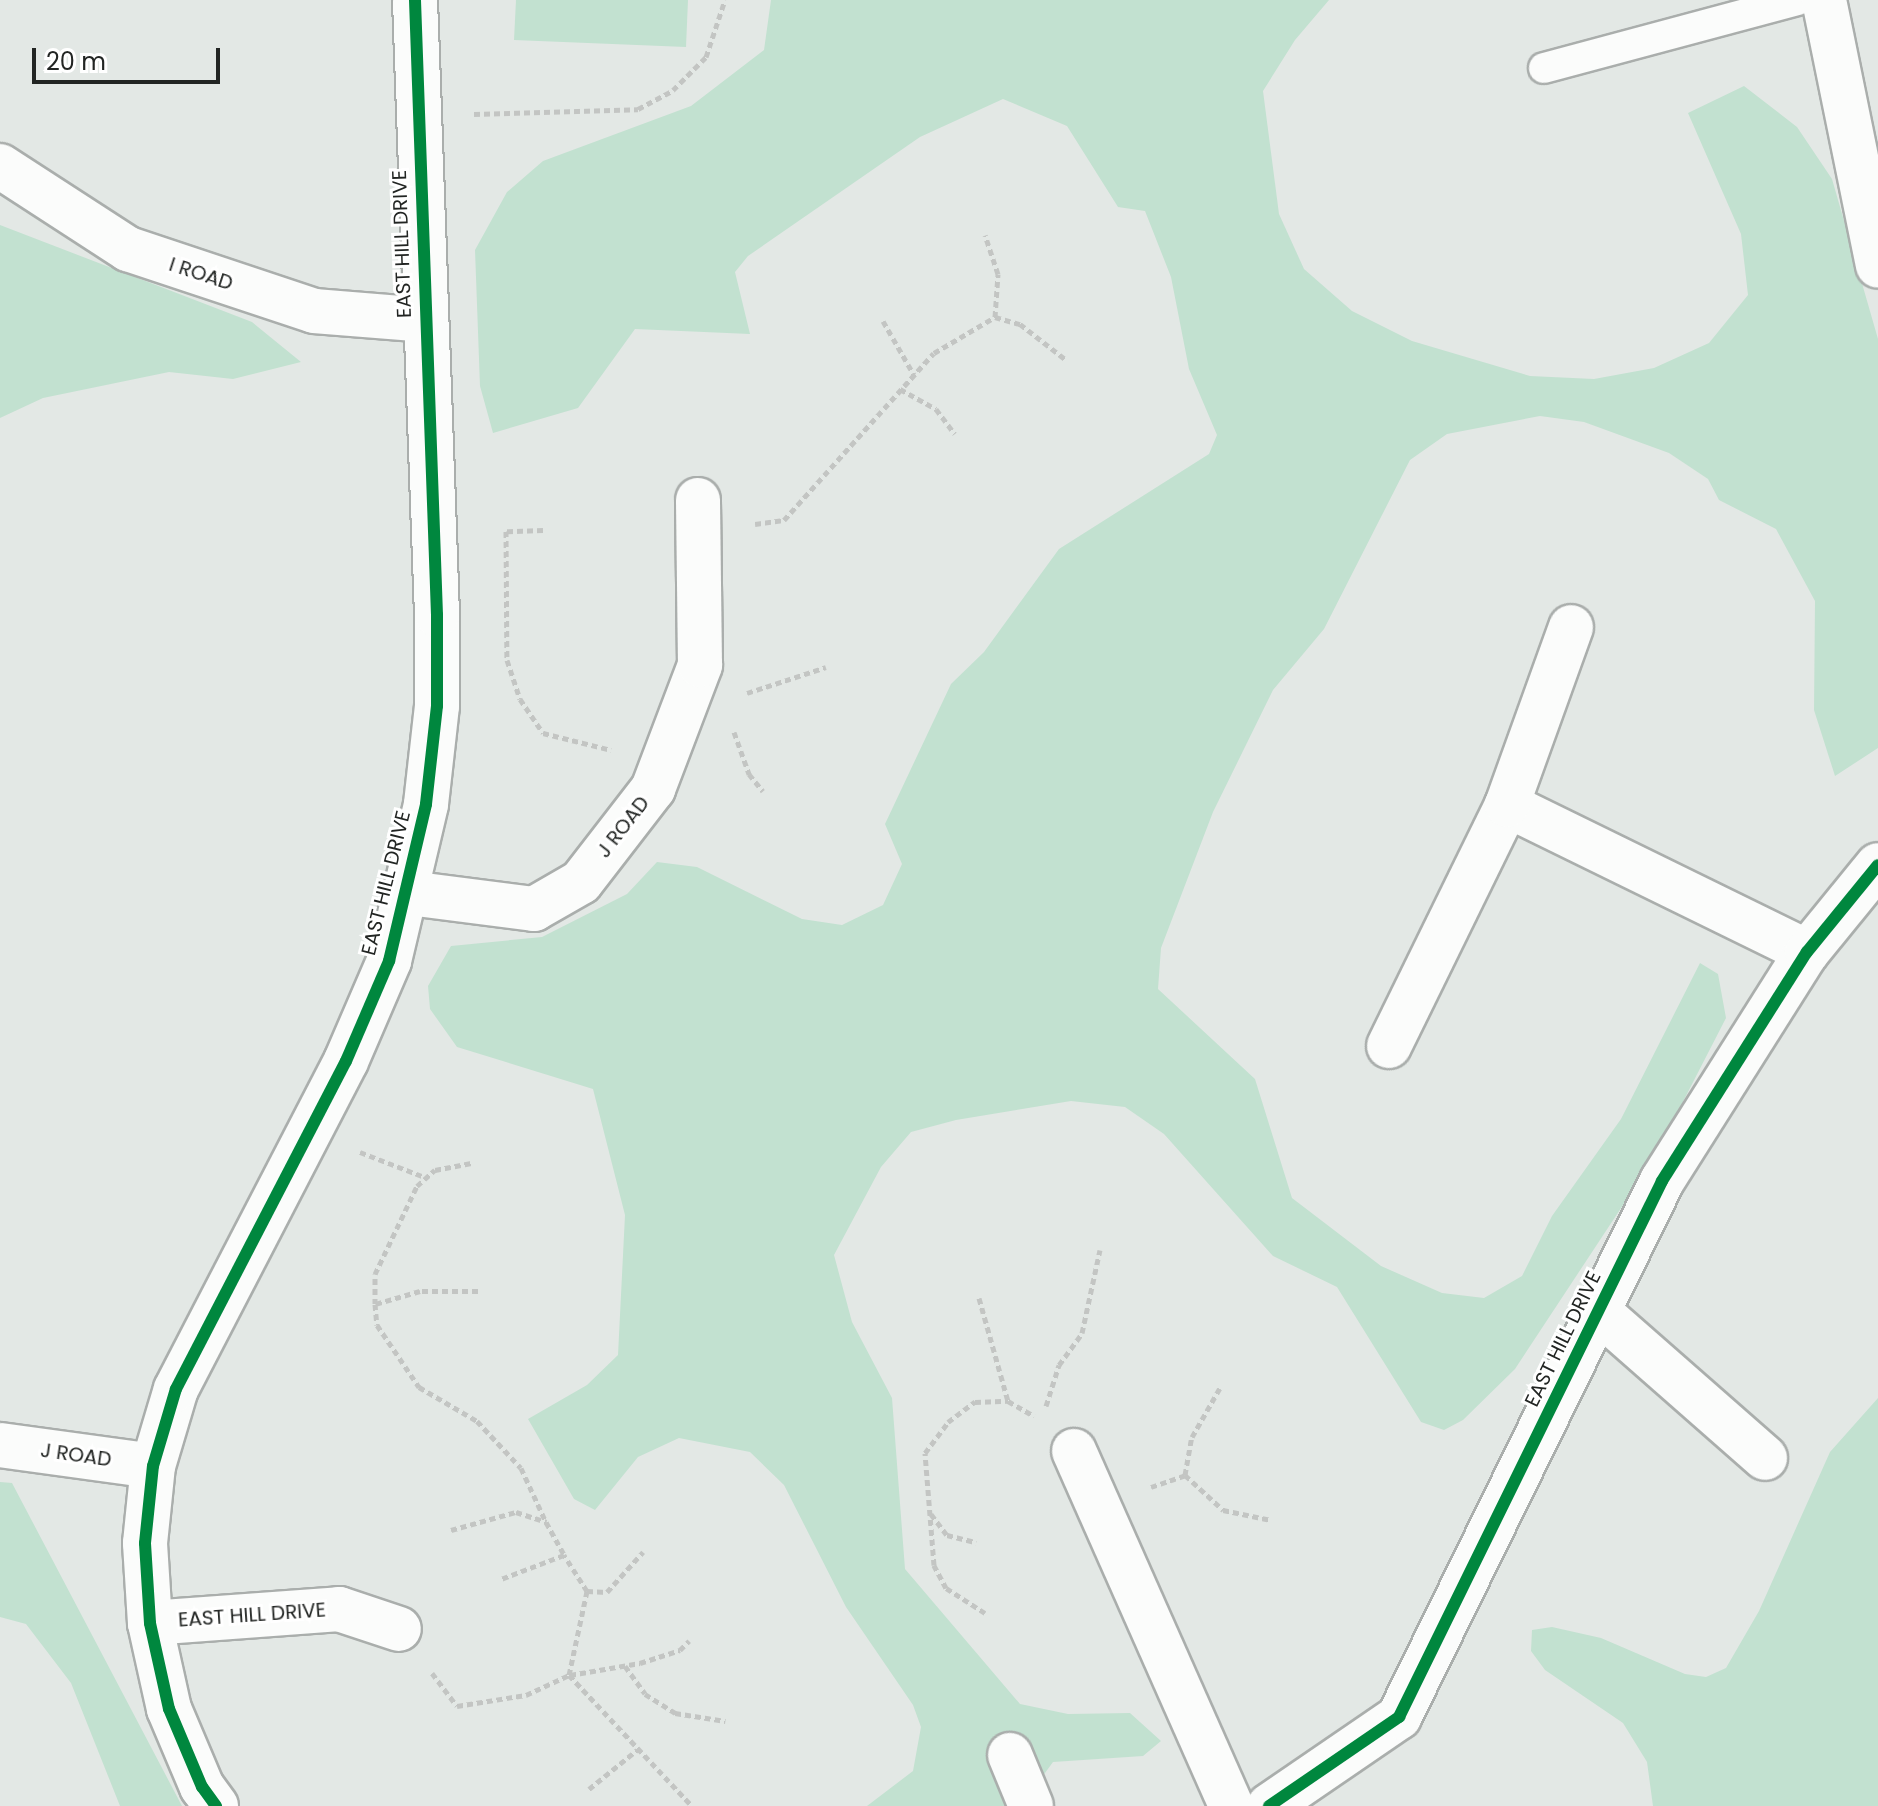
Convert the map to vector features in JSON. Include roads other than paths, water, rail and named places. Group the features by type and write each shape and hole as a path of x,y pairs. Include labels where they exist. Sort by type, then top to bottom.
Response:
{"street":[{"name":"EAST HILL DRIVE","path":"216,1806 202,1787 169,1709 150,1623 145,1543 153,1466 176,1389 346,1061 389,961 409,893 437,706 415,0"},
{"path":"1824,0 1878,266"},
{"name":"I ROAD","path":"0,166 128,249 314,311 425,320"},
{"name":"J ROAD","path":"409,893 534,909 581,882 653,789 700,665 698,514"},
{"path":"1389,1046 1507,805 1571,627"},
{"path":"1507,805 1807,952"},
{"name":"EAST HILL DRIVE","path":"1269,1806 1399,1717 1662,1181 1807,952 1878,865"},
{"path":"1599,1312 1765,1458"},
{"path":"1060,1437 1097,1505 1231,1806"},
{"name":"J ROAD","path":"0,1445 153,1466"},
{"name":"EAST HILL DRIVE","path":"150,1623 339,1609 399,1629"},
{"path":"1010,1755 1031,1806"}],"lane":[{"path":"1544,68 1798,0"}]}
